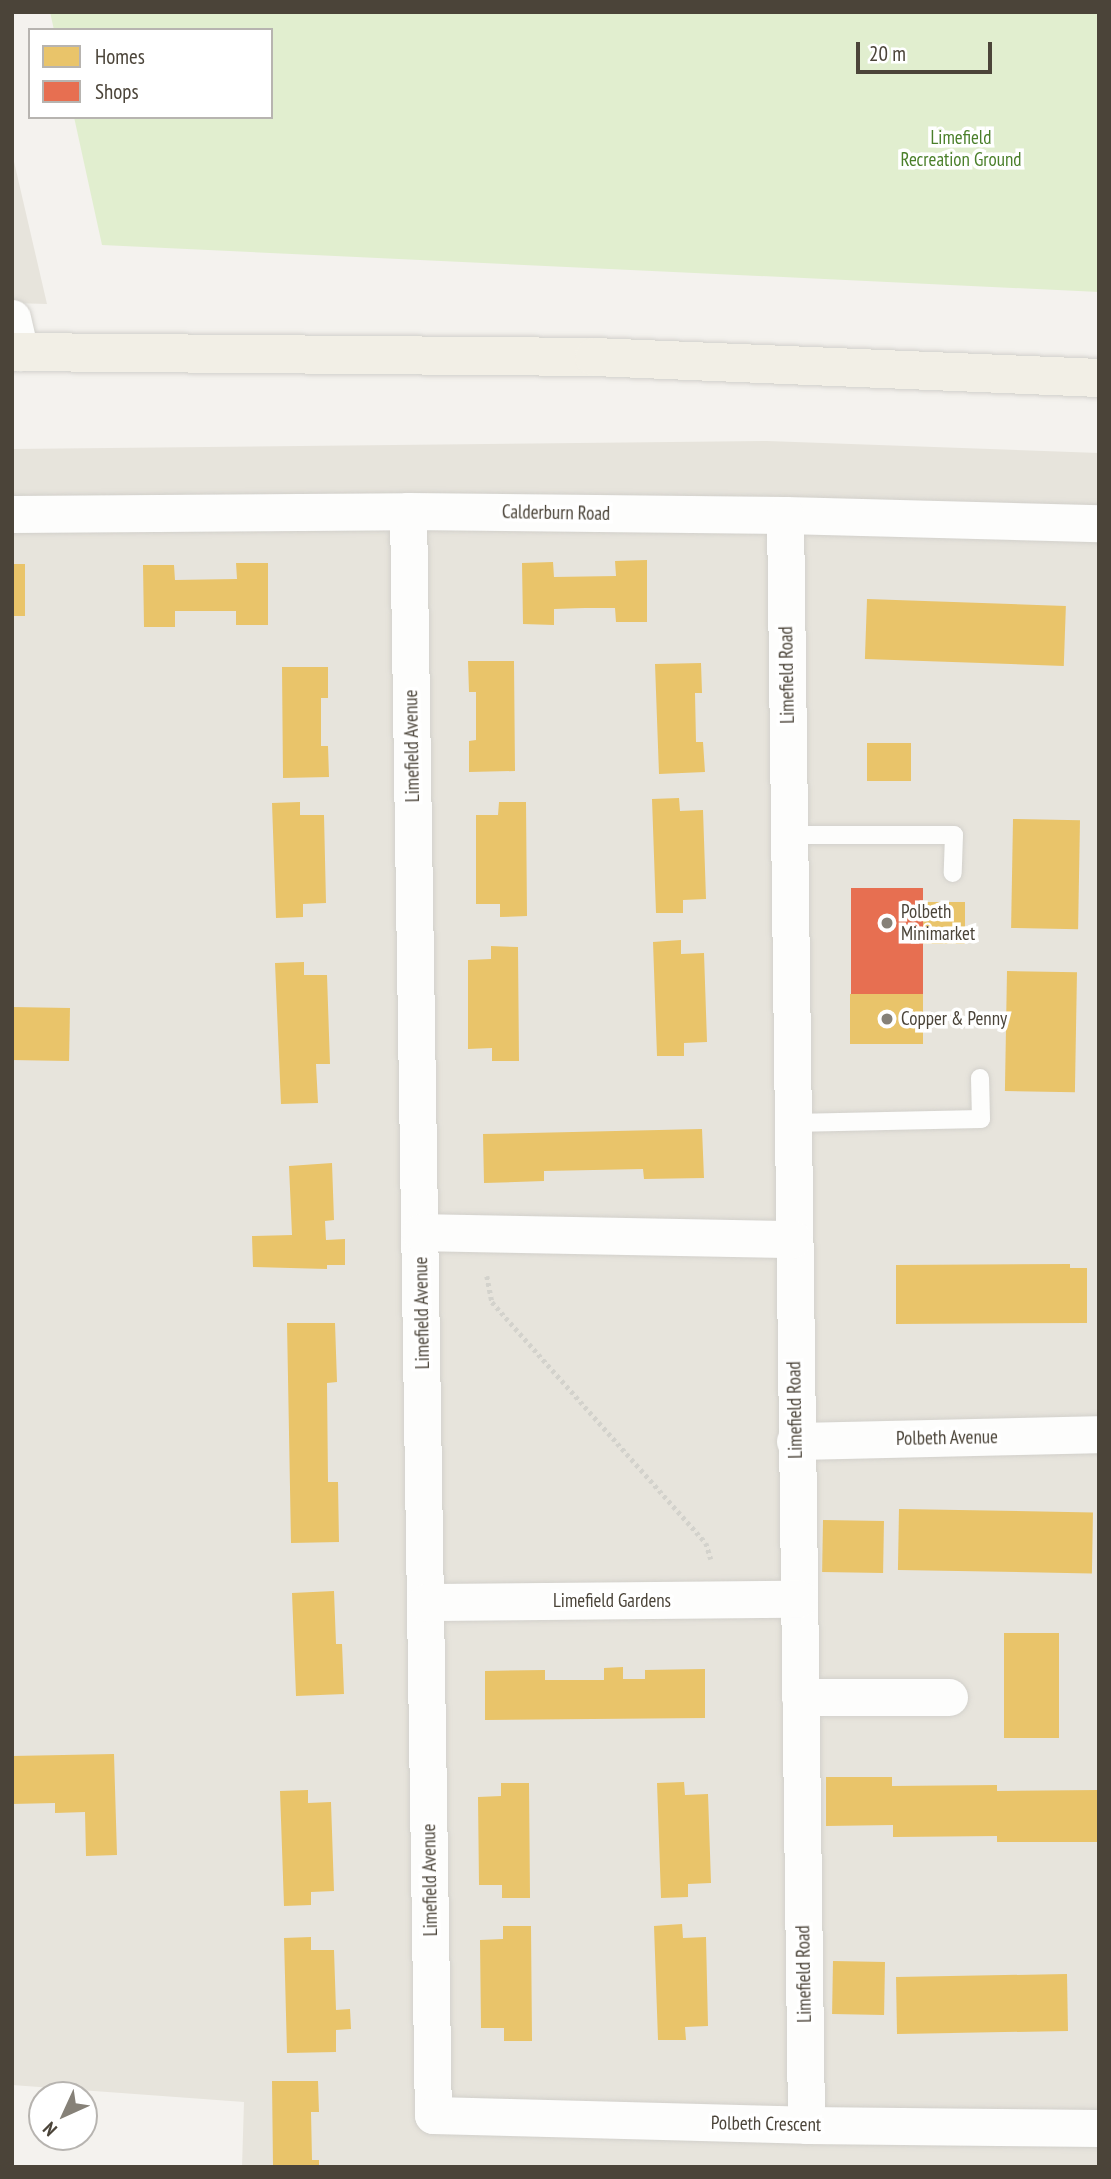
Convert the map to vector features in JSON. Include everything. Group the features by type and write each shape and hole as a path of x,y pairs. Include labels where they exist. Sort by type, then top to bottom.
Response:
{"main road":[{"path":"15,341 594,357 1099,378"}],"street":[{"name":"Calderburn Road","path":"12,514 408,512 785,515 1099,523"},
{"name":"Limefield Avenue","path":"408,512 433,2115"},
{"name":"Limefield Road","path":"785,515 806,2125"},
{"path":"420,1232 793,1239"},
{"name":"Polbeth Avenue","path":"795,1441 1099,1434"},
{"name":"Limefield Gardens","path":"426,1602 799,1599"},
{"path":"800,1697 949,1697"},
{"name":"Polbeth Crescent","path":"433,2115 806,2125 1099,2128"}],"lane":[{"path":"788,835 954,835 953,873"},
{"path":"792,1123 981,1119 980,1078"}],"path":[{"path":"477,1233 492,1302 706,1543 726,1600"}],"shaded area":[{"path":"12,153 47,304 12,303"},
{"path":"767,441 1099,453 1099,2167 242,2167 244,2102 98,2091 98,2081 28,2081 28,2086 12,2085 12,449"}],"green space":[{"name":"Limefield Recreation Ground","path":"50,12 1099,12 1099,292 102,245 74,119 273,119 273,28 54,28"}],"building: Homes":[{"path":"647,560 647,622 616,622 615,608 585,608 554,609 554,625 523,624 522,563 553,562 554,577 616,576 615,561"},
{"path":"236,563 268,563 268,625 236,625 236,611 175,611 175,627 144,627 143,565 174,565 175,580 237,579"},
{"path":"12,564 25,564 25,616 12,616"},
{"path":"867,599 1066,606 1064,666 865,659"},
{"path":"468,661 514,661 515,771 469,772 469,741 476,740 476,692 469,692"},
{"path":"701,663 702,693 695,693 696,742 703,742 705,772 659,774 655,664"},
{"path":"282,667 328,667 328,698 321,698 321,746 328,746 329,777 283,778"},
{"path":"867,743 911,743 911,781 867,781"},
{"path":"679,798 680,811 703,810 706,899 683,900 683,913 656,913 652,799"},
{"path":"300,802 300,815 324,815 326,903 303,904 303,917 276,918 272,803"},
{"path":"499,802 526,802 527,916 500,917 500,904 476,904 476,815 498,815"},
{"path":"1013,819 1080,820 1078,929 1011,928"},
{"path":"923,902 965,902 965,944 923,944"},
{"path":"681,940 681,954 704,953 707,1042 684,1043 684,1056 657,1056 653,942"},
{"path":"491,946 518,947 519,1061 492,1061 492,1048 468,1049 468,960 491,959"},
{"path":"304,962 304,975 327,975 330,1064 316,1064 318,1103 281,1104 275,963"},
{"path":"1007,971 1077,972 1075,1092 1005,1091"},
{"name":"Copper & Penny","path":"850,994 923,994 923,1044 850,1044"},
{"path":"12,1007 70,1008 69,1061 12,1060"},
{"path":"702,1129 704,1178 644,1179 643,1169 544,1171 544,1181 484,1183 483,1134"},
{"path":"332,1163 334,1220 325,1221 326,1240 345,1239 345,1265 327,1265 327,1269 253,1267 252,1236 292,1235 289,1166"},
{"path":"1070,1264 1070,1268 1087,1268 1087,1323 896,1324 896,1265"},
{"path":"287,1323 335,1323 337,1382 327,1383 328,1482 338,1482 339,1542 291,1543"},
{"path":"899,1509 1093,1512 1092,1573 898,1570"},
{"path":"823,1520 884,1521 883,1573 822,1572"},
{"path":"334,1591 336,1644 342,1644 344,1694 296,1696 292,1593"},
{"path":"1004,1633 1059,1633 1059,1738 1004,1738"},
{"path":"623,1667 623,1679 645,1679 645,1670 705,1669 705,1718 485,1720 485,1671 545,1670 545,1680 604,1680 604,1668"},
{"path":"114,1754 117,1855 86,1856 85,1812 55,1813 55,1803 12,1804 12,1756"},
{"path":"826,1777 892,1777 892,1786 997,1785 997,1791 1099,1790 1099,1842 997,1842 997,1836 893,1837 893,1825 826,1826"},
{"path":"684,1782 685,1795 708,1794 711,1883 688,1884 688,1897 661,1898 657,1783"},
{"path":"501,1783 529,1783 530,1898 502,1898 502,1885 479,1885 478,1797 501,1796"},
{"path":"308,1790 308,1803 331,1802 334,1891 311,1892 311,1905 284,1906 280,1791"},
{"path":"682,1924 683,1938 706,1937 708,2026 685,2027 686,2040 658,2040 654,1926"},
{"path":"503,1926 531,1926 532,2041 504,2041 504,2028 481,2028 480,1940 503,1939"},
{"path":"311,1937 311,1950 334,1950 336,2010 350,2009 351,2029 336,2030 336,2052 287,2053 284,1938"},
{"path":"833,1961 885,1962 884,2015 832,2014"},
{"path":"1067,1974 1068,2031 897,2034 896,1977"},
{"path":"272,2081 318,2081 319,2112 311,2112 312,2160 319,2160 319,2167 273,2167"}],"building: Shops":[{"name":"Polbeth Minimarket","path":"851,888 923,888 923,994 851,994"}],"place":[{"name":"Polbeth Minimarket","path":"887,923"},
{"name":"Copper & Penny","path":"887,1019"}]}
